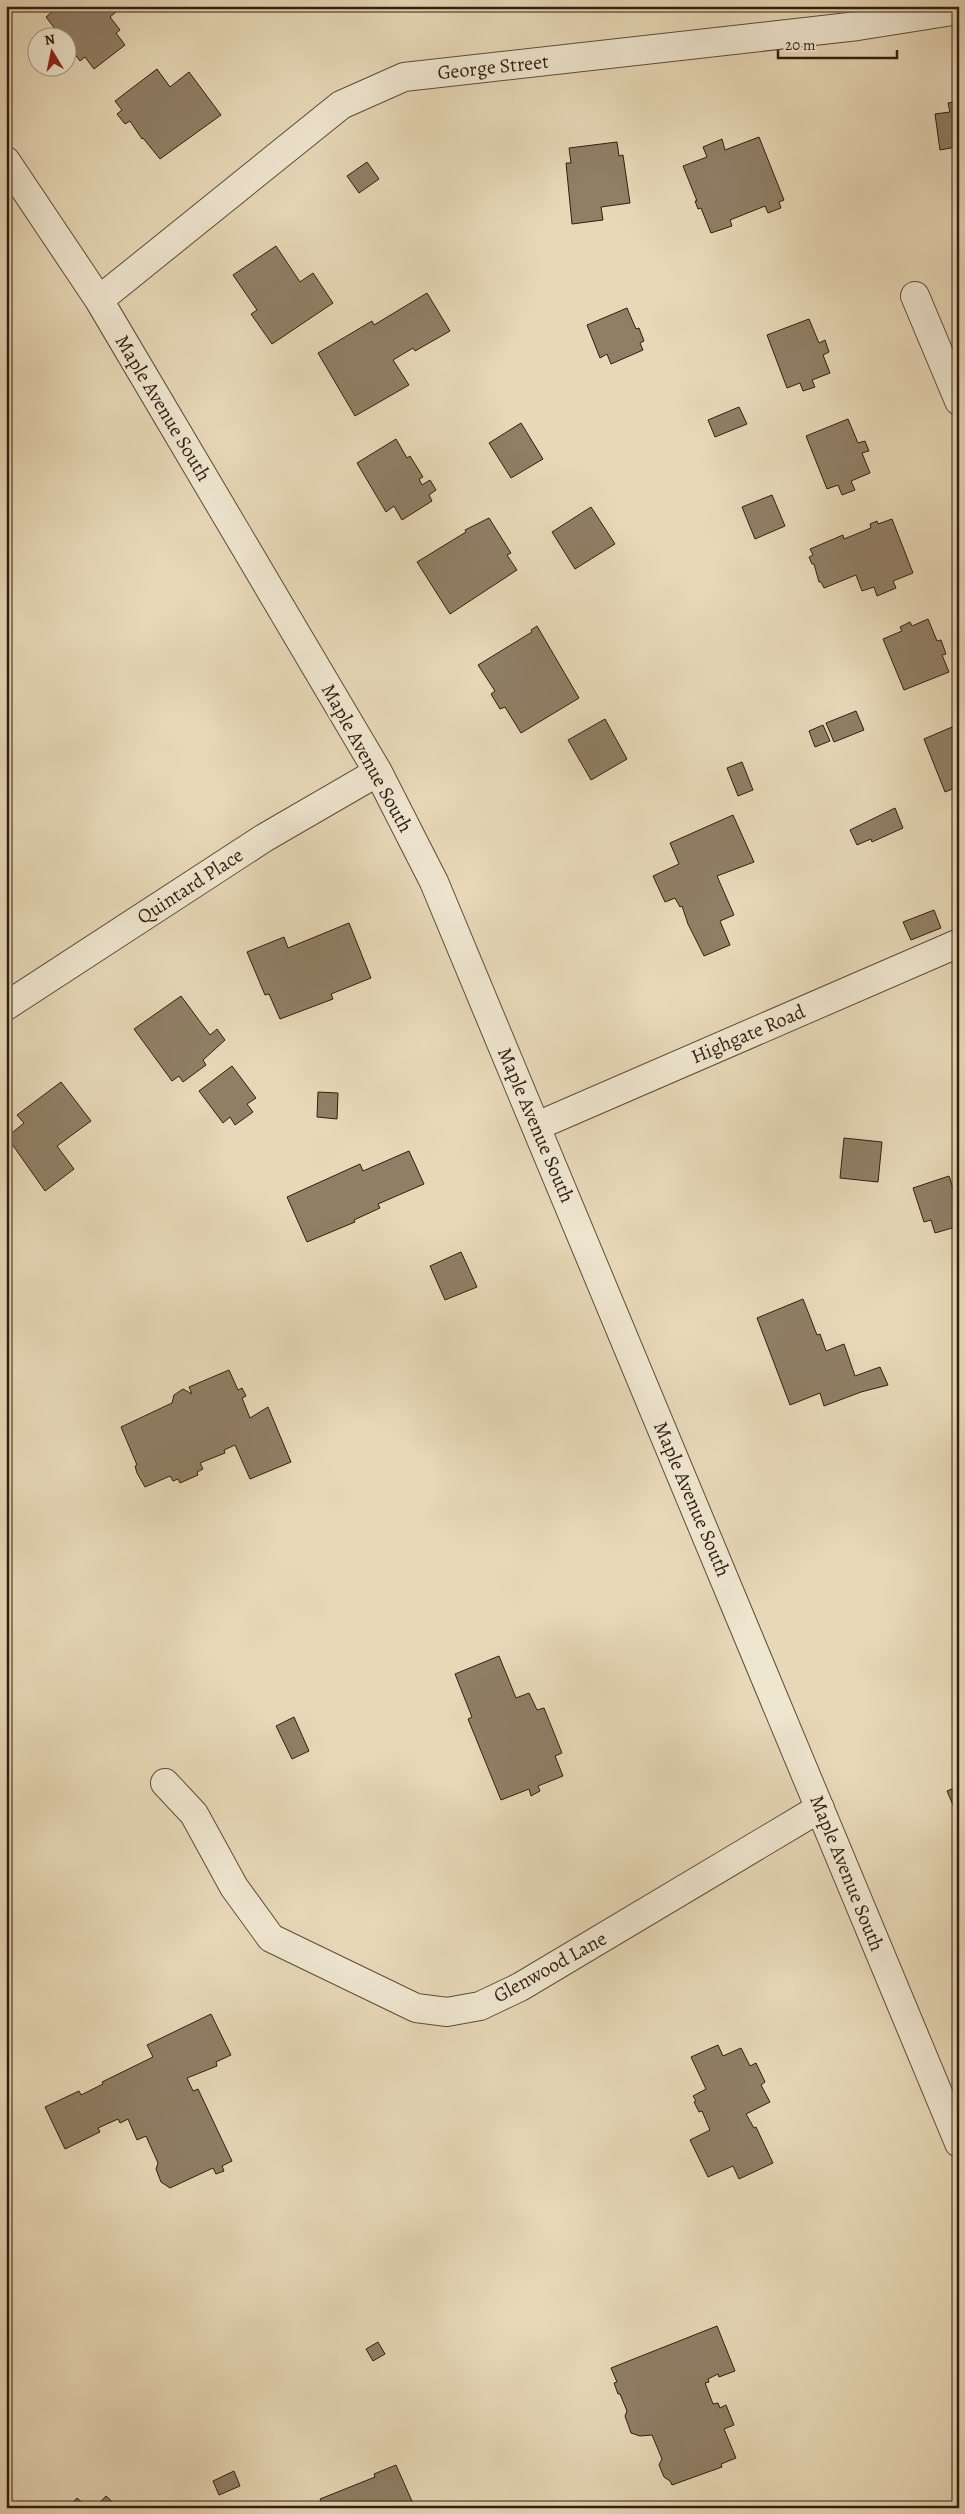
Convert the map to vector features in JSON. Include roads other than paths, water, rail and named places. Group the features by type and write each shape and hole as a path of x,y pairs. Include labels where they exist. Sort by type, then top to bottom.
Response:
{"street":[{"name":"George Street","path":"99,300 341,105 404,77 858,26 959,10"},
{"name":"Maple Avenue South","path":"6,161 99,300 378,772 434,882 959,2143"},
{"path":"915,296 959,401"},
{"name":"Quintard Place","path":"6,1006 264,838 378,772"},
{"name":"Highgate Road","path":"537,1126 959,943"},
{"name":"Glenwood Lane","path":"165,1783 194,1814 234,1887 271,1938 416,2008 447,2012 480,2006 520,1987 820,1808"}]}
